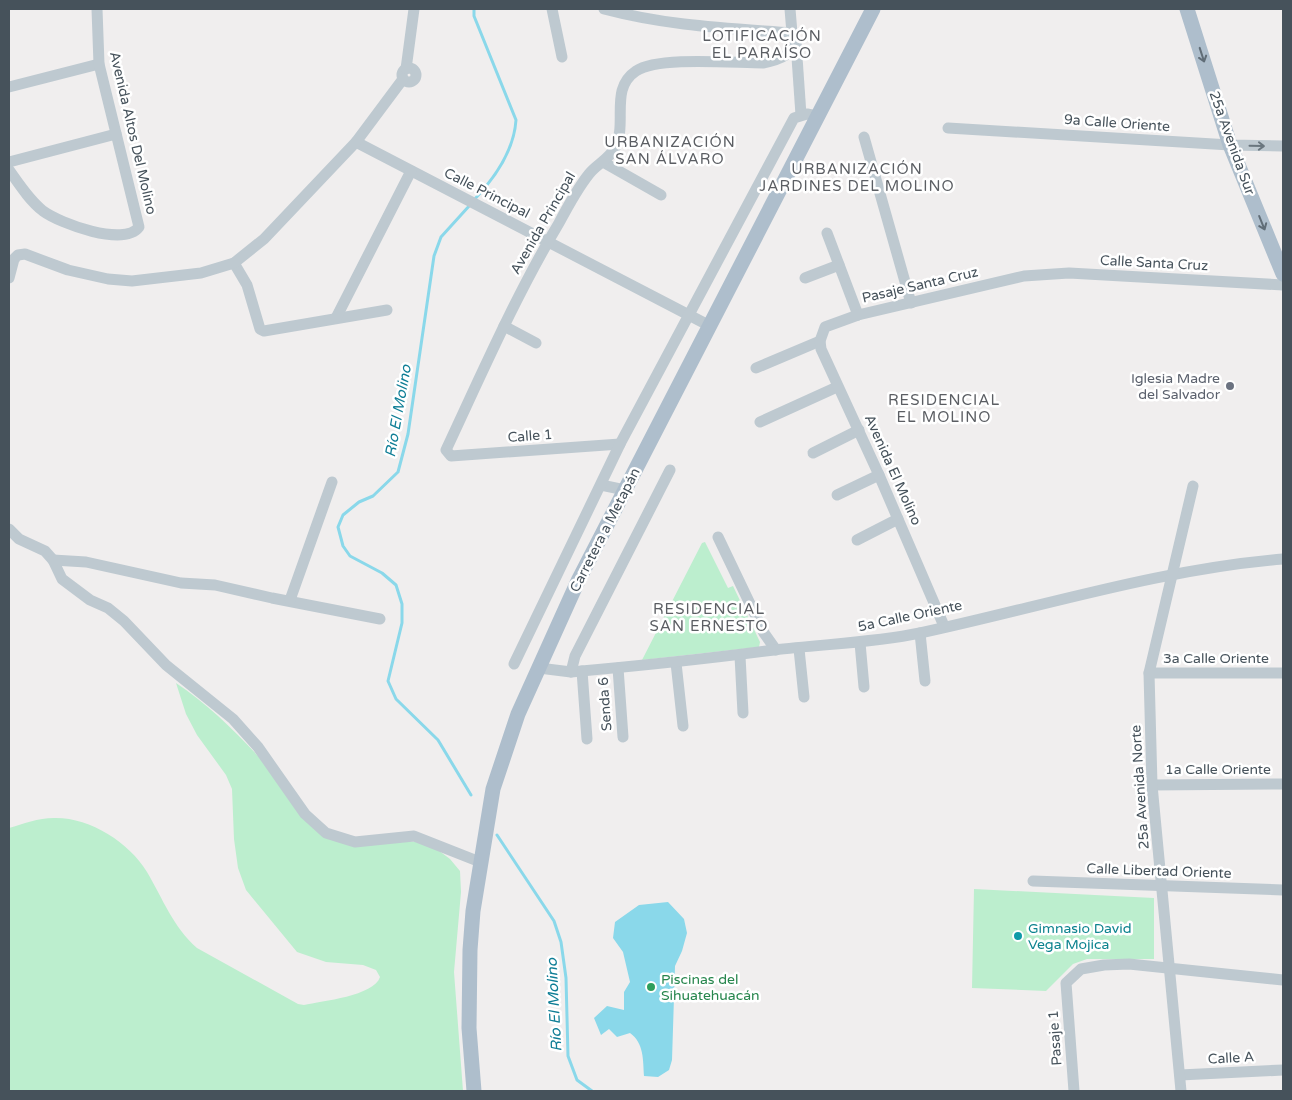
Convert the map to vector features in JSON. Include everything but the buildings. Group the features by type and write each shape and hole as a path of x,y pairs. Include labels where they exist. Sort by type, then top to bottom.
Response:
{"main road":[{"name":"Carretera a Metapán","path":"474,1091 469,1028 470,960 480,862 493,789 518,714 578,581 873,9"},
{"name":"25a Avenida Sur","path":"1187,9 1230,146 1283,274"}],"street":[{"name":"Avenida Altos Del Molino","path":"9,170 27,196 56,219 70,226 117,236 125,236 135,232 139,227 99,64 97,9"},
{"path":"9,278 14,259 18,255 25,254 68,270 108,279 132,281 201,273 234,263 264,239 356,142 405,74 414,9"},
{"path":"552,9 562,56"},
{"path":"604,9 664,23 794,41"},
{"path":"790,9 801,115"},
{"name":"Avenida Principal","path":"446,450 504,326 548,242 582,182 612,152 617,142 622,86 626,78 638,69 662,62 763,63 778,59 794,41"},
{"path":"9,87 99,64"},
{"path":"514,664 620,444 794,118 801,115 817,116"},
{"name":"9a Calle Oriente","path":"948,128 1230,146 1283,146"},
{"path":"9,162 116,134"},
{"path":"864,137 911,303"},
{"name":"Calle Principal","path":"356,142 710,326"},
{"path":"603,162 661,195"},
{"path":"336,318 411,171"},
{"path":"828,233 858,315"},
{"path":"234,263 245,279 262,330 387,310"},
{"path":"805,278 839,265"},
{"name":"Calle Santa Cruz","path":"1024,276 1069,274 1283,285"},
{"name":"Pasaje Santa Cruz","path":"820,341 825,327 858,315 1024,276"},
{"path":"504,326 536,343"},
{"path":"756,368 820,341"},
{"name":"Avenida El Molino","path":"820,341 837,387 859,430 944,626"},
{"path":"760,422 837,387"},
{"path":"814,453 859,430"},
{"name":"Calle 1","path":"446,450 450,456 620,444"},
{"path":"587,739 575,656 670,470"},
{"path":"837,495 879,475"},
{"path":"290,600 332,482"},
{"path":"601,484 625,490"},
{"name":"25a Avenida Norte","path":"1181,1091 1171,967 1152,785 1149,674 1193,486"},
{"path":"857,540 898,519"},
{"path":"9,529 18,540 45,551 53,560 62,579 90,600 108,608 124,621 166,664 233,719 258,747 305,814 326,833 355,842 414,836 480,862"},
{"path":"718,536 764,633 776,650"},
{"name":"5a Calle Oriente","path":"539,668 576,672 740,656 776,650 860,643 920,633 1173,575 1232,564 1283,559"},
{"path":"53,560 86,562 149,577 181,583 215,585 272,598 380,618"},
{"path":"920,633 925,681"},
{"path":"860,643 864,687"},
{"path":"799,648 804,697"},
{"path":"740,656 743,713"},
{"path":"676,663 683,726"},
{"name":"Senda 6","path":"618,668 623,737"},
{"name":"3a Calle Oriente","path":"1149,674 1283,673"},
{"name":"1a Calle Oriente","path":"1152,785 1283,784"},
{"name":"Calle Libertad Oriente","path":"1033,881 1283,890"},
{"name":"Pasaje 1","path":"1074,1091 1066,983 1082,969 1104,964 1171,967"},
{"path":"1171,967 1283,980"},
{"name":"Calle A","path":"1180,1075 1283,1070"}],"green space":[{"path":"705,542 728,588 733,586 760,642 759,647 642,660 702,543"},
{"path":"176,683 198,699 239,736 276,776 329,839 401,840 430,844 450,859 460,871 461,892 454,972 463,1091 9,1091 9,828 36,820 54,818 81,822 107,833 119,841 139,861 181,931 197,948 298,1004 304,1005 346,997 368,989 380,977 376,970 363,965 326,962 297,952 246,890 238,868 234,839 232,789 226,775 197,735 186,714"},
{"path":"974,889 1154,898 1154,959 1087,959 1073,964 1046,991 972,988"}],"water":[{"name":"Piscinas del Sihuatehuacán","path":"668,902 684,919 687,933 675,966 672,1060 669,1070 658,1077 644,1076 642,1052 635,1037 630,1033 617,1037 609,1029 601,1035 594,1018 607,1006 624,1010 624,992 630,982 623,952 613,938 615,922 639,905"}],"waterway":[{"name":"Río El Molino","path":"474,9 474,16 516,120 511,142 502,163 489,183 474,200"},
{"name":"Río El Molino","path":"470,205 441,237 434,256 408,434 398,472 373,496 359,502 343,515 338,527 343,546 350,556 382,573 396,585 402,604 402,623 388,681 396,699 438,740 471,795"},
{"name":"Río El Molino","path":"497,835 554,921 561,942 566,978 568,1056 577,1080 592,1091"}],"place":[{"name":"Iglesia Madre del Salvador","path":"1230,386"},
{"name":"Gimnasio David Vega Mojica","path":"1018,936"},
{"name":"Piscinas del Sihuatehuacán","path":"651,987"}],"district":[{"name":"LOTIFICACIÓN EL PARAÍSO","path":"762,44"},
{"name":"URBANIZACIÓN SAN ÁLVARO","path":"670,150"},
{"name":"URBANIZACIÓN JARDINES DEL MOLINO","path":"857,178"},
{"name":"RESIDENCIAL EL MOLINO","path":"944,408"},
{"name":"RESIDENCIAL SAN ERNESTO","path":"709,618"}]}
